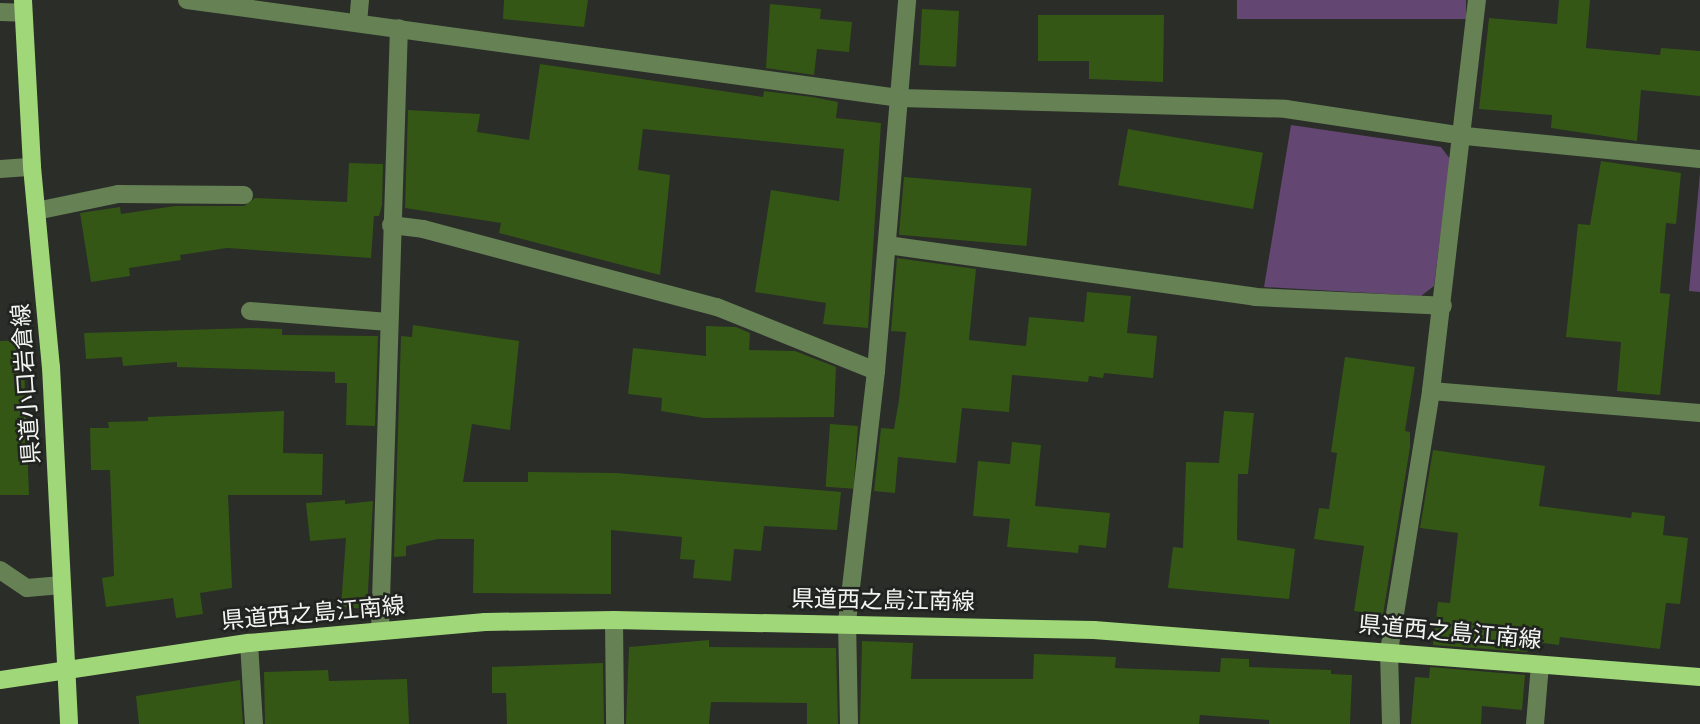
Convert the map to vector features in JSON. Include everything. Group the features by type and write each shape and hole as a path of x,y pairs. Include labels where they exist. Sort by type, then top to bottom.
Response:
{"main road":[{"name":"県道小口岩倉線","path":"23,6 32,167 51,367 64,667 69,724"},
{"name":"県道西之島江南線","path":"0,680 64,667 249,643 485,622 614,620 847,622 1094,630 1700,677"}],"street":[{"path":"187,0 900,98 1286,109 1465,136 1700,159"},
{"path":"358,23 360,0"},
{"path":"849,724 847,622 876,371 907,0"},
{"path":"1391,724 1389,651 1432,391 1465,136 1477,0"},
{"path":"0,12 23,6"},
{"path":"380,631 398,28"},
{"path":"0,169 32,167"},
{"path":"36,211 118,194 244,195"},
{"path":"391,226 424,229 717,307 876,371"},
{"path":"887,245 1255,297 1443,306"},
{"path":"250,311 388,322"},
{"path":"1432,391 1700,413"},
{"path":"0,570 27,588 62,585"},
{"path":"614,620 615,724"},
{"path":"249,643 254,724"},
{"path":"1535,724 1540,665"}],"shaded area":[{"path":"1237,0 1466,0 1466,19 1237,19"},
{"path":"1291,125 1441,147 1450,159 1434,286 1421,296 1264,287"},
{"path":"1700,173 1700,292 1689,291"}],"building":[{"path":"504,0 588,0 584,27 503,19"},
{"path":"1559,0 1590,0 1586,48 1660,55 1661,48 1700,51 1700,96 1641,90 1637,141 1551,128 1552,115 1479,109 1489,18 1557,24"},
{"path":"770,4 821,9 820,19 852,22 849,52 817,49 814,75 766,68"},
{"path":"922,9 959,11 956,67 919,65"},
{"path":"1038,15 1164,15 1163,82 1089,79 1089,61 1038,61"},
{"path":"540,64 763,97 764,91 812,97 838,102 836,118 881,123 868,328 823,324 826,303 755,292 771,190 839,201 844,149 643,129 638,170 670,175 660,275 499,233 501,223 405,208 408,110 480,114 477,132 529,140"},
{"path":"1128,129 1263,153 1253,209 1118,185"},
{"path":"1601,161 1681,173 1676,224 1666,223 1660,293 1670,294 1660,395 1617,391 1621,342 1566,337 1578,224 1590,225"},
{"path":"349,163 383,164 382,205 379,216 374,216 371,258 227,248 180,255 181,260 129,268 130,276 91,282 80,213 120,207 121,214 175,206 244,206 255,198 347,202"},
{"path":"904,177 1032,188 1026,246 899,235"},
{"path":"897,258 976,269 969,340 1026,346 1029,317 1084,322 1087,292 1131,296 1127,333 1157,336 1153,378 1104,373 1103,378 1089,376 1088,382 1012,375 1009,412 962,408 956,463 898,457 895,493 874,491 881,428 894,429 906,332 891,331"},
{"path":"413,325 519,341 510,430 472,424 463,482 528,482 528,472 616,473 841,492 837,530 764,526 761,551 734,549 731,581 693,578 695,560 680,559 682,537 611,530 611,594 473,593 474,539 438,539 406,546 406,556 394,557 401,336 412,337"},
{"path":"706,326 736,327 750,333 749,350 795,351 836,367 834,417 704,418 661,411 662,398 628,394 633,348 706,356"},
{"path":"282,329 282,335 378,336 375,426 346,425 347,383 335,383 335,372 177,367 177,362 123,366 122,357 86,359 84,333"},
{"path":"23,340 29,495 0,495 0,341"},
{"path":"1345,357 1415,367 1405,431 1410,432 1410,447 1383,615 1354,611 1364,546 1314,539 1319,508 1329,509 1337,453 1331,452"},
{"path":"284,411 283,453 323,454 322,495 228,495 232,588 200,593 203,614 176,618 173,598 106,607 102,578 114,576 110,470 91,470 90,428 109,428 108,422 148,421 148,417"},
{"path":"1224,411 1254,413 1248,474 1238,474 1237,540 1295,549 1289,599 1168,588 1173,547 1183,548 1186,462 1219,463"},
{"path":"830,424 858,426 854,489 826,487"},
{"path":"1012,442 1041,445 1035,506 1110,513 1106,548 1079,545 1078,553 1007,547 1010,519 973,516 978,461 1010,464"},
{"path":"1433,450 1545,466 1539,506 1631,518 1632,512 1665,516 1663,535 1688,538 1680,604 1666,603 1660,649 1560,637 1559,645 1528,641 1527,652 1433,645 1438,602 1450,603 1458,533 1420,528"},
{"path":"345,500 345,504 373,501 367,609 341,607 346,538 310,541 306,503"},
{"path":"709,640 709,647 836,648 838,724 807,724 807,703 711,702 709,724 626,724 629,647"},
{"path":"862,641 913,643 911,679 1033,679 1034,654 1116,657 1115,668 1220,672 1221,658 1249,659 1249,667 1331,670 1331,674 1352,675 1350,724 1269,724 1269,720 1200,715 1199,724 860,724"},
{"path":"603,663 604,724 507,724 506,693 492,693 492,667"},
{"path":"1430,667 1525,675 1522,710 1482,706 1481,724 1411,724 1415,677 1429,678"},
{"path":"328,670 329,681 407,679 409,724 265,724 264,672"},
{"path":"240,680 243,724 139,724 136,696"}]}
